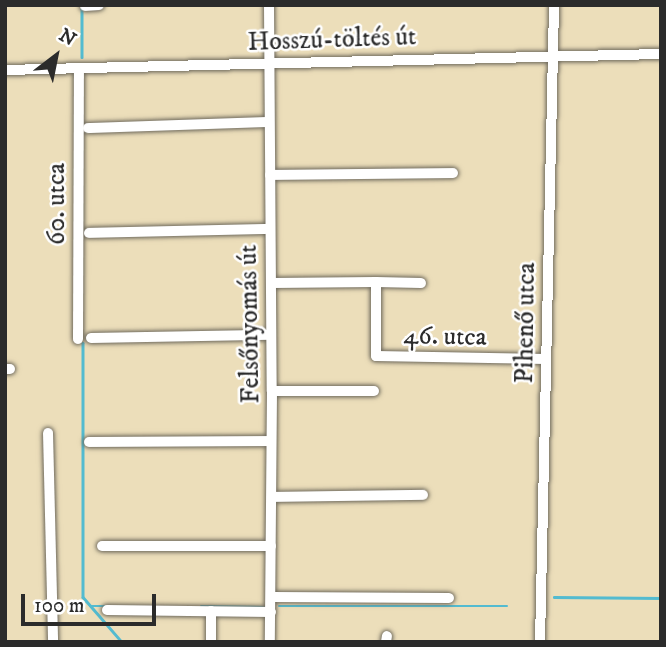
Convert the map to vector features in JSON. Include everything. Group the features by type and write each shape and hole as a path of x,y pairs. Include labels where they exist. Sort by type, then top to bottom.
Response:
{"street":[{"path":"85,6 99,5"},
{"name":"Felsőnyomás út","path":"269,5 272,283 270,642"},
{"name":"Pihenő utca","path":"540,642 554,5"},
{"name":"Hosszú-töltés út","path":"5,70 661,54"},
{"name":"60. utca","path":"78,339 79,68"},
{"path":"88,128 269,122"},
{"path":"270,175 453,173"},
{"path":"89,233 270,229"},
{"name":"46. utca","path":"376,282 376,356 546,359"},
{"name":"46. utca","path":"272,283 421,283"},
{"path":"91,338 271,335"},
{"path":"272,391 374,391"},
{"path":"48,433 53,642"},
{"path":"89,442 271,441"},
{"path":"272,497 423,495"},
{"path":"102,546 271,546"},
{"path":"272,597 449,598"},
{"path":"107,610 271,612"},
{"path":"211,642 212,611"}],"waterway":[{"path":"82,9 82,57"},
{"path":"83,343 83,597 122,642"},
{"path":"554,597 661,598"},
{"path":"90,606 107,606"},
{"path":"201,606 264,607"},
{"path":"279,606 507,606"}]}
